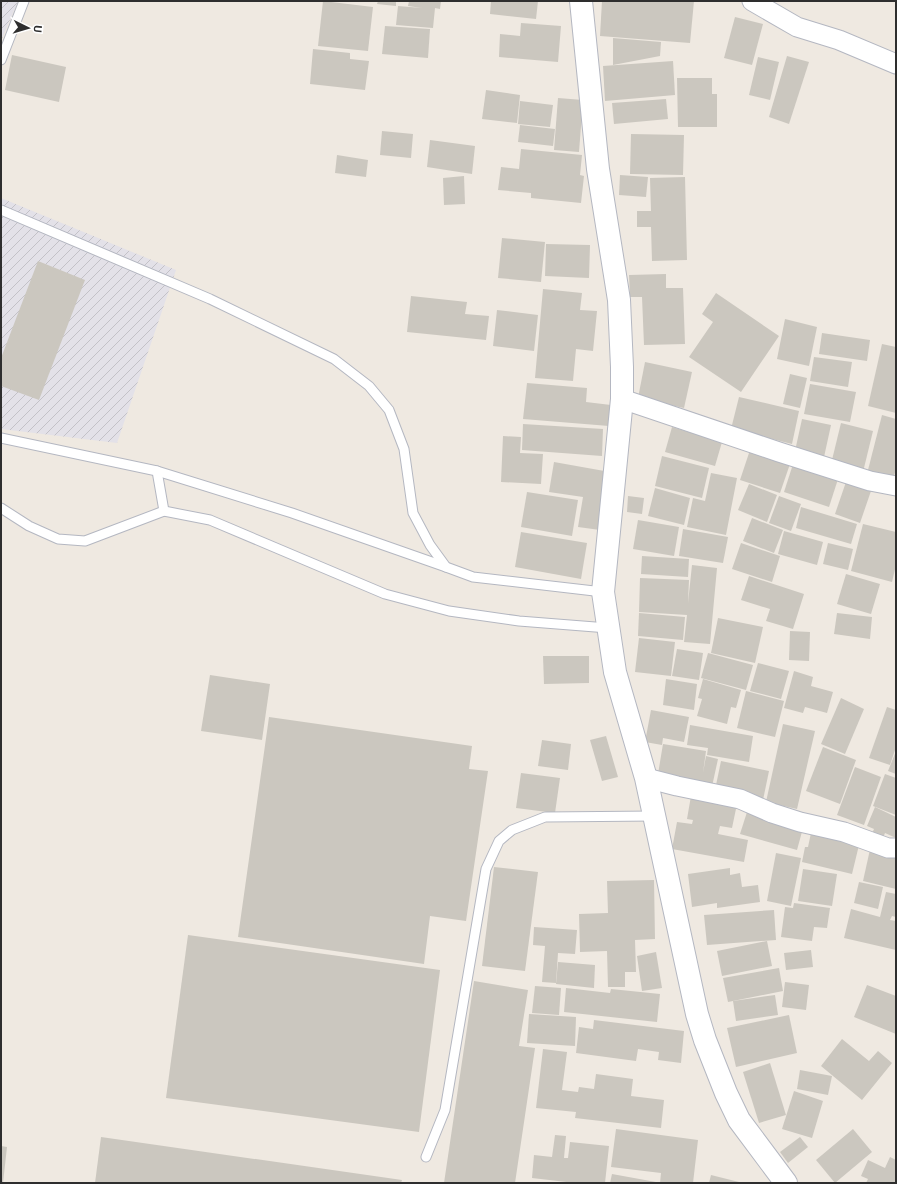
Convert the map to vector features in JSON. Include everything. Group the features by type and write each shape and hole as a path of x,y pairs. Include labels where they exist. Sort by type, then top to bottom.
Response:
{"street":[{"path":"581,1 598,169 619,300 622,400 603,592 615,672 646,778 697,1014 704,1040 739,1120 786,1183"},
{"path":"752,1 798,27 839,40 896,64"},
{"path":"622,400 870,481 896,486"},
{"path":"646,778 740,799 772,813 800,822 844,832 888,848 896,848"}],"lane":[{"path":"1,60 24,1"},
{"path":"1,210 210,299 334,359 369,386 389,410 404,449 413,513 430,545 446,567"},
{"path":"1,438 157,470 292,513 473,577 603,592"},
{"path":"157,470 164,511"},
{"path":"1,508 29,526 58,540 85,541 164,511 210,520 385,594 427,606 449,611 519,621 608,628"},
{"path":"426,1157 445,1110 486,869 499,841 512,830 545,817 655,816"}],"shaded area":[{"path":"1,1 18,1 1,41"},
{"path":"1,198 176,270 117,443 1,429"}],"building":[{"path":"323,1 373,7 368,51 318,46"},
{"path":"378,1 396,1 396,6 377,4"},
{"path":"409,1 441,1 440,9 435,8 433,28 396,25 398,6 422,8 408,6"},
{"path":"491,1 538,1 536,19 490,14"},
{"path":"602,1 694,1 690,43 600,36"},
{"path":"735,17 763,24 752,65 724,58"},
{"path":"521,23 561,26 558,62 499,57 500,34 520,36"},
{"path":"385,26 430,29 428,58 382,54"},
{"path":"613,38 661,42 660,56 613,65"},
{"path":"313,49 350,53 350,59 369,61 365,90 310,84"},
{"path":"12,55 66,67 59,102 5,90"},
{"path":"787,56 809,62 789,124 769,117"},
{"path":"758,57 779,62 770,100 749,95"},
{"path":"673,61 675,95 605,101 603,66"},
{"path":"677,78 712,78 712,94 717,94 717,127 678,127"},
{"path":"486,90 520,95 517,123 482,119"},
{"path":"558,98 583,100 579,152 554,150"},
{"path":"666,99 668,119 614,124 612,103"},
{"path":"520,101 553,105 550,127 518,124"},
{"path":"520,125 555,129 553,146 518,142"},
{"path":"382,131 413,134 411,158 380,155"},
{"path":"631,134 684,135 683,175 630,174"},
{"path":"430,140 475,146 472,174 427,167"},
{"path":"521,149 582,155 580,175 584,176 581,203 531,198 531,193 498,190 501,167 519,169"},
{"path":"337,155 368,160 366,177 335,173"},
{"path":"620,175 648,177 646,197 619,195"},
{"path":"464,176 465,204 444,205 443,178"},
{"path":"685,177 687,260 652,261 651,227 637,227 637,211 651,211 650,178"},
{"path":"502,238 545,242 541,282 498,278"},
{"path":"546,244 590,245 589,278 545,276"},
{"path":"38,261 85,280 39,400 1,386 1,358"},
{"path":"666,274 666,288 683,288 685,344 644,345 642,297 630,297 629,275"},
{"path":"543,289 582,293 580,310 597,311 593,351 576,349 573,381 535,378"},
{"path":"716,293 779,336 741,392 689,357 713,322 702,314"},
{"path":"411,296 467,302 465,314 489,316 486,340 407,332"},
{"path":"497,310 538,315 534,351 493,346"},
{"path":"785,319 817,327 809,366 777,359"},
{"path":"822,333 870,340 867,361 819,354"},
{"path":"882,344 896,347 896,413 868,406"},
{"path":"814,357 852,362 848,387 810,381"},
{"path":"645,362 692,372 684,408 638,398"},
{"path":"790,374 807,378 800,408 783,404"},
{"path":"527,383 587,388 586,402 611,405 609,426 523,419"},
{"path":"810,384 856,392 850,422 804,414"},
{"path":"739,397 799,411 792,444 731,429"},
{"path":"882,415 896,419 896,468 893,481 867,474"},
{"path":"802,419 831,425 824,457 795,451"},
{"path":"841,423 873,431 863,472 831,464"},
{"path":"523,424 603,429 602,456 522,450"},
{"path":"672,427 722,442 715,466 665,452"},
{"path":"503,436 521,437 520,453 543,454 541,484 501,482"},
{"path":"751,447 791,461 780,493 740,480"},
{"path":"662,456 709,468 702,498 655,486"},
{"path":"794,461 839,476 829,507 784,492"},
{"path":"554,462 610,472 600,530 578,527 583,497 549,492"},
{"path":"711,473 737,478 726,535 687,527 693,498 705,501"},
{"path":"847,479 872,488 860,523 835,514"},
{"path":"749,484 777,495 767,522 738,510"},
{"path":"655,488 690,498 684,525 648,516"},
{"path":"527,492 578,500 572,536 521,527"},
{"path":"628,496 644,498 642,514 627,512"},
{"path":"779,496 801,504 791,531 769,523"},
{"path":"801,507 857,524 851,544 796,528"},
{"path":"752,518 783,530 774,553 743,541"},
{"path":"638,520 679,527 674,556 633,549"},
{"path":"863,524 896,532 896,565 892,582 851,571"},
{"path":"683,529 728,537 723,563 679,556"},
{"path":"784,531 823,542 817,565 778,554"},
{"path":"521,532 587,543 581,579 515,567"},
{"path":"741,543 780,556 772,582 732,569"},
{"path":"828,543 853,549 848,570 823,564"},
{"path":"642,556 689,559 688,577 641,574"},
{"path":"692,565 717,568 710,644 684,642 687,615 639,612 640,578 689,580 688,603"},
{"path":"846,574 880,584 871,614 837,604"},
{"path":"749,576 804,594 793,629 766,621 770,609 741,600"},
{"path":"639,613 685,617 683,640 638,636"},
{"path":"837,613 872,617 870,639 834,634"},
{"path":"718,618 763,627 755,663 711,653"},
{"path":"790,631 810,632 809,661 789,660"},
{"path":"639,638 675,642 671,676 635,672"},
{"path":"677,649 703,653 699,680 672,676"},
{"path":"708,653 753,665 746,690 701,678"},
{"path":"543,656 589,656 589,683 544,684"},
{"path":"758,663 789,671 781,699 750,691"},
{"path":"794,671 813,677 811,686 833,692 827,713 805,707 803,713 784,708"},
{"path":"210,675 270,684 262,740 201,731"},
{"path":"666,679 697,684 694,710 663,705"},
{"path":"703,679 741,690 736,708 731,707 727,724 697,716 702,699 698,698"},
{"path":"746,691 784,701 775,737 737,728"},
{"path":"841,698 864,709 845,754 821,744"},
{"path":"887,707 896,710 896,747 890,765 869,758"},
{"path":"651,710 689,717 684,742 663,738 662,745 645,742"},
{"path":"269,717 472,746 469,769 488,771 466,921 430,916 424,964 238,937"},
{"path":"783,724 815,731 797,809 766,802"},
{"path":"690,725 753,736 749,762 707,755 708,748 687,745"},
{"path":"606,736 618,777 602,781 590,740"},
{"path":"542,740 571,744 568,770 538,766"},
{"path":"663,744 706,751 703,773 706,756 718,759 711,791 658,774"},
{"path":"823,747 856,760 840,804 806,791"},
{"path":"896,751 896,774 888,771"},
{"path":"721,761 769,771 763,800 715,790"},
{"path":"855,767 881,777 864,825 837,815"},
{"path":"521,773 560,778 555,813 516,808"},
{"path":"885,774 896,778 896,815 873,806"},
{"path":"691,796 737,804 732,828 720,826 718,834 748,840 744,862 672,849 677,822 692,824 693,820 687,819"},
{"path":"875,807 896,817 896,838 885,833 881,843 870,838 874,829 867,826"},
{"path":"747,812 803,828 797,850 740,834"},
{"path":"811,833 859,845 852,874 802,862 805,847 808,847"},
{"path":"871,845 896,851 896,889 863,881"},
{"path":"776,853 801,858 791,906 767,901"},
{"path":"494,867 538,872 525,971 482,966"},
{"path":"730,868 730,875 740,873 742,887 758,885 760,902 717,908 717,903 692,907 688,874"},
{"path":"803,869 837,874 832,906 798,901"},
{"path":"654,880 655,939 635,940 636,972 625,972 625,987 608,987 607,951 580,952 579,914 608,913 607,881"},
{"path":"859,882 883,887 878,909 854,903"},
{"path":"886,892 896,894 896,917 892,916 890,920 896,921 896,950 844,938 851,909 880,917"},
{"path":"794,903 830,908 827,928 814,927 812,941 781,937 785,907 793,908"},
{"path":"774,910 776,940 707,945 704,915"},
{"path":"534,927 577,930 575,954 558,953 556,983 542,982 545,946 533,945"},
{"path":"188,935 440,970 419,1132 166,1098"},
{"path":"767,941 772,966 722,976 717,951"},
{"path":"811,950 813,967 786,970 784,953"},
{"path":"656,952 662,988 642,991 637,956"},
{"path":"558,962 595,965 594,988 556,984"},
{"path":"779,968 783,991 728,1002 723,978"},
{"path":"474,981 528,990 519,1046 535,1048 515,1183 444,1183"},
{"path":"785,982 809,985 806,1010 782,1007"},
{"path":"867,985 896,996 896,1034 854,1017"},
{"path":"535,986 561,988 559,1015 532,1013"},
{"path":"566,988 610,993 611,989 660,994 657,1022 564,1012"},
{"path":"775,995 778,1015 736,1021 733,1001"},
{"path":"529,1014 576,1017 575,1046 527,1043"},
{"path":"789,1015 797,1053 736,1067 727,1028"},
{"path":"594,1020 684,1031 681,1063 658,1060 659,1052 638,1049 636,1061 576,1053 579,1027 593,1029"},
{"path":"842,1039 869,1061 878,1051 892,1063 862,1100 821,1066"},
{"path":"543,1049 567,1052 562,1090 578,1092 579,1087 594,1089 596,1074 633,1079 631,1096 664,1100 661,1128 575,1118 576,1112 536,1108"},
{"path":"770,1063 786,1115 759,1123 743,1072"},
{"path":"800,1070 832,1076 828,1095 797,1089"},
{"path":"794,1091 823,1101 812,1138 782,1129"},
{"path":"616,1129 698,1140 693,1183 660,1183 661,1173 611,1167"},
{"path":"853,1129 872,1152 835,1183 816,1160"},
{"path":"555,1135 566,1136 564,1158 568,1158 570,1142 609,1146 605,1183 575,1183 532,1178 534,1155 552,1157"},
{"path":"101,1137 402,1180 401,1183 95,1183"},
{"path":"800,1137 808,1147 788,1163 780,1152"},
{"path":"1,1146 7,1147 3,1183 1,1183"},
{"path":"890,1157 896,1160 896,1183 866,1183 868,1179 861,1176 868,1160 885,1168"},
{"path":"612,1174 656,1182 656,1183 610,1183"},
{"path":"711,1175 739,1182 739,1183 709,1183"}]}
